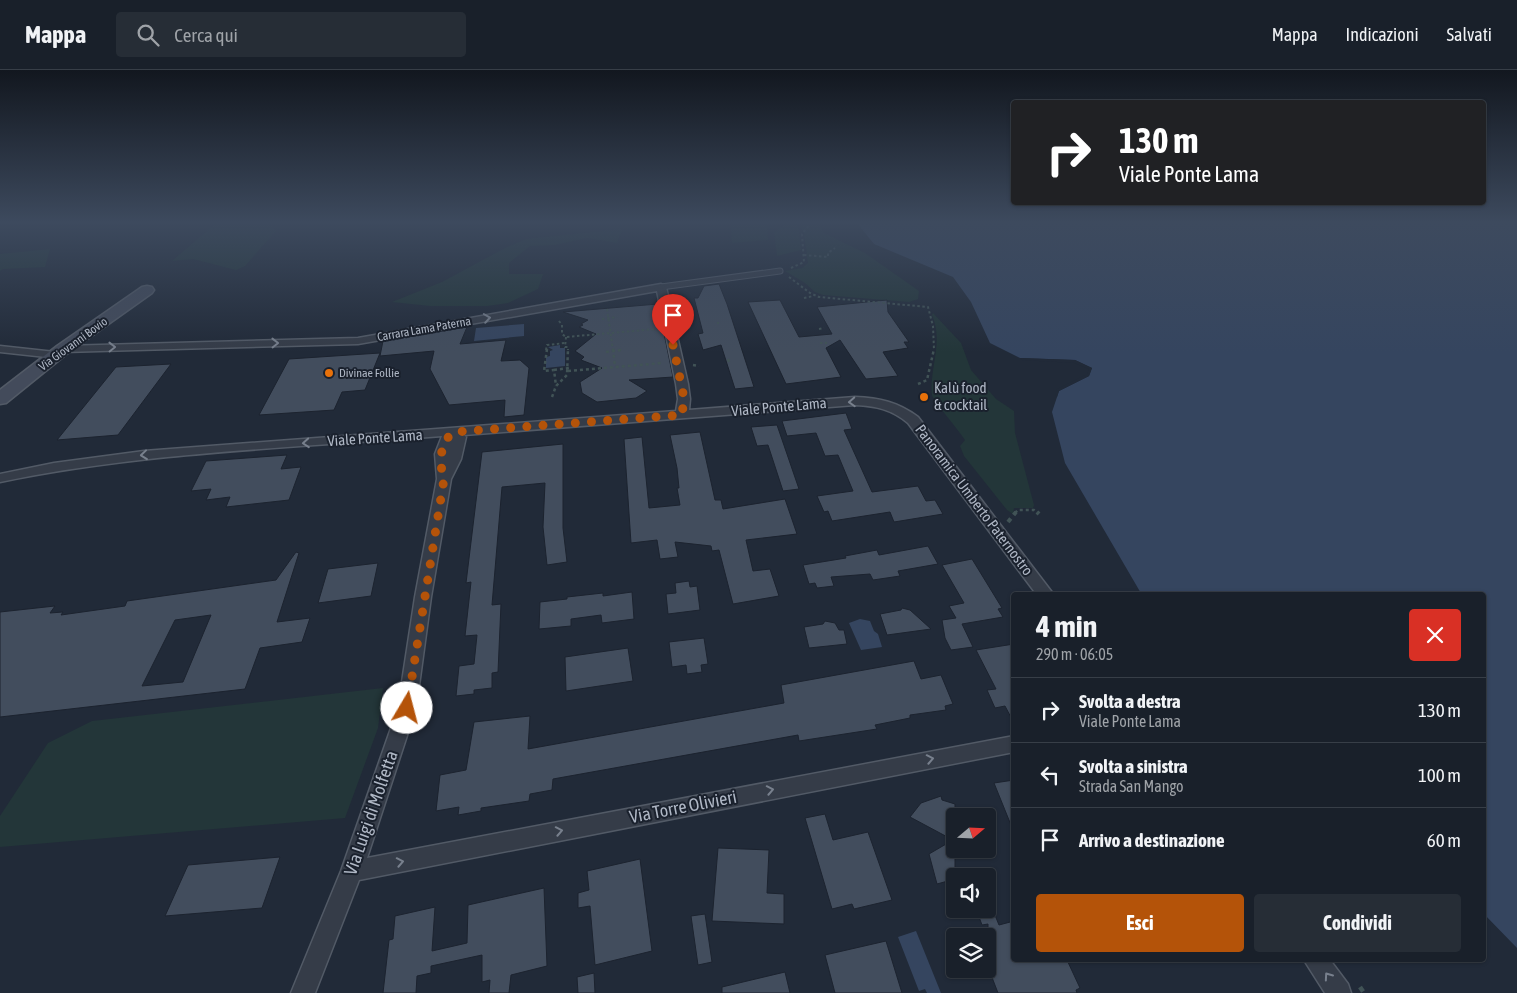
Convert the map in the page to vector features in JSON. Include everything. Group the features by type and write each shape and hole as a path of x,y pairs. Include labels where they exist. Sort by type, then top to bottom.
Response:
{"main road":[{"name":"Via Giovanni Bovio","path":"0,399 59,352 147,290"}],"street":[{"name":"Carrara Lama Paterna","path":"0,349 59,352 358,341 661,287"},
{"path":"661,287 682,384 684,398 682,415"},
{"name":"Viale Ponte Lama","path":"0,478 54,467 144,455 854,401 882,403 900,408"},
{"name":"Panoramica Umberto Paternostro","path":"900,408 932,443 1044,592"},
{"name":"Via Luigi di Molfetta","path":"303,993 352,871 407,708 444,479 452,470 458,449 460,437 454,432"},
{"name":"Via Torre Olivieri","path":"352,871 1011,745"},
{"path":"1317,962 1340,993"}],"lane":[{"name":"Carrara Lama Paterna","path":"661,287 780,271"}],"path":[{"path":"780,271 795,266"},
{"path":"780,271 814,295"},
{"path":"804,298 814,295 928,307 935,337 932,364 927,380 918,384"},
{"path":"608,313 615,367"},
{"path":"602,319 617,318"},
{"path":"559,321 562,325 562,334 566,337 662,329"},
{"path":"685,326 690,328"},
{"path":"819,329 824,328"},
{"path":"556,386 567,376 569,370 568,347 565,347 566,337"},
{"path":"565,343 547,345 544,371 668,362"},
{"path":"820,343 827,343"},
{"path":"606,352 621,350"},
{"path":"693,365 699,366"},
{"path":"552,397 556,386 554,370"},
{"path":"1008,522 1018,510 1034,510 1039,514"}],"shaded area":[{"path":"0,266 45,266 3,269 0,271"},
{"path":"221,266 245,266 236,270"},
{"path":"472,266 509,266 509,274 543,274 538,289 508,303 487,306 430,306 392,302 442,282"},
{"path":"804,266 884,266 919,291 918,299 909,302 823,295 815,292 805,283 785,271"},
{"path":"933,313 961,343 971,370 996,399 1014,411 1015,433 1034,505 1033,508 1014,508 1013,514 1007,510 964,456 960,446 965,440 932,395 932,375 937,335"},
{"path":"383,688 378,728 345,818 0,847 0,816 48,743 92,721"}],"water":[{"path":"927,266 1517,266 1517,948 1486,916 1486,592 1140,592 1065,463 1052,412 1059,391 1089,376 1092,368 1075,360 1020,358 990,343 971,302 953,277"},
{"path":"524,324 524,336 474,341 476,328"},
{"path":"560,345 560,348 565,348 565,366 546,368 546,357 550,356 550,351 553,350 548,347"},
{"path":"860,619 870,621 874,631 878,634 882,647 861,650 849,623"},
{"path":"916,931 941,993 927,993 925,989 919,991 898,937"}],"pier":[{"path":"1020,358 1075,360 1092,368 1089,376 1059,391 1057,397 1055,395 1057,389 1087,374 1089,369 1074,363 1022,360"}],"building":[{"path":"719,284 754,387 735,389 721,345 703,350 698,334 703,333 694,298 698,298 704,286"},
{"path":"780,300 799,337 832,334 817,307 887,300 888,312 909,342 904,342 908,348 883,352 898,376 866,379 840,340 826,348 841,377 786,384 748,302"},
{"path":"658,304 673,377 629,380 647,391 636,398 597,402 582,393 580,382 602,368 581,360 584,357 575,351 596,334 579,327 588,320 563,312"},
{"path":"467,327 460,344 506,340 501,361 520,360 529,368 524,415 504,417 505,400 449,405 430,369 434,351 380,356 383,341"},
{"path":"380,353 365,390 342,392 334,410 259,415 289,359"},
{"path":"171,364 118,435 57,440 116,367"},
{"path":"846,413 852,429 844,430 872,492 918,486 926,501 935,500 943,514 894,522 890,512 832,521 828,511 824,512 817,496 853,491 838,455 825,456 816,433 787,436 782,421"},
{"path":"777,425 799,489 783,491 768,445 757,446 751,427"},
{"path":"700,432 715,500 721,500 723,509 785,499 797,534 746,540 753,571 770,569 779,596 733,604 719,550 712,551 711,546 675,542 678,557 660,559 657,540 631,543 624,439 642,437 649,508 680,505 677,488 679,488 677,468 670,435"},
{"path":"563,444 563,528 567,562 547,565 543,527 545,483 502,487 492,605 501,604 498,672 492,673 492,688 474,690 474,694 456,696 459,666 474,664 477,635 465,636 471,582 466,583 482,452"},
{"path":"287,455 281,469 301,467 289,500 226,507 230,497 206,500 211,489 191,491 206,461"},
{"path":"928,546 938,564 898,571 900,576 873,580 870,574 831,577 834,586 817,588 815,583 809,584 803,565 846,558 845,556 877,550 879,555"},
{"path":"296,552 299,553 277,622 310,618 302,642 260,648 245,689 0,717 0,612 55,606 50,613 63,612 61,615 125,606 127,601 276,580","holes":["211,615 183,682 142,686 175,620"]},
{"path":"972,559 1002,608 998,609 1003,617 962,624 973,647 951,650 945,638 942,620 956,618 949,606 964,603 942,565"},
{"path":"378,563 371,596 318,603 328,569"},
{"path":"689,581 690,587 697,586 700,610 668,614 666,594 676,593 675,583"},
{"path":"632,592 634,619 602,623 601,615 571,619 571,626 539,629 540,602 603,593 603,596"},
{"path":"902,608 910,610 931,629 887,635 880,614 901,610"},
{"path":"825,621 835,623 839,630 844,630 847,644 809,648 804,627 823,624"},
{"path":"704,638 708,664 701,665 702,672 687,674 686,665 672,667 669,642"},
{"path":"1011,644 1011,717 1005,706 995,708 987,690 996,689 976,650"},
{"path":"628,648 633,681 566,691 565,657"},
{"path":"914,661 921,679 941,675 953,704 945,706 946,710 910,715 910,718 875,725 877,729 799,741 798,735 553,779 552,790 530,794 529,801 481,808 481,811 458,815 459,807 436,811 440,775 466,770 474,722 530,716 528,749 784,703 781,685"},
{"path":"1011,780 1011,825 994,783"},
{"path":"941,796 942,800 955,804 955,808 946,808 946,836 910,817 921,803"},
{"path":"825,814 833,840 868,832 892,900 854,909 852,904 832,909 805,818"},
{"path":"946,844 946,858 955,858 955,868 946,868 946,882 937,884 929,854"},
{"path":"718,848 769,850 767,893 784,894 784,924 712,921"},
{"path":"280,857 262,908 165,916 188,865"},
{"path":"640,859 652,951 595,965 590,906 578,908 578,893 589,890 587,871"},
{"path":"544,888 547,966 511,975 509,993 489,993 490,980 482,982 482,955 431,966 431,973 417,976 416,993 383,993 389,940 393,939 395,916 435,907 432,951 467,943 468,905"},
{"path":"705,914 712,962 698,965 691,916"},
{"path":"979,918 996,918 999,925 1011,922 1011,962 1068,962 1080,988 1076,990 1077,993 998,993 992,978 996,978 996,928 988,928 988,924 982,925"},
{"path":"886,941 902,993 835,993 825,955"},
{"path":"785,972 790,993 722,993 722,987"},
{"path":"594,973 595,993 578,993 577,977"}],"place":[{"name":"Divinae Follie","path":"329,373"},
{"name":"Kalù food & cocktail","path":"924,397"}],"route":[{"path":"407,708 444,479 441,470 441,460 445,440 454,432 682,415 684,398 673,345"}]}
